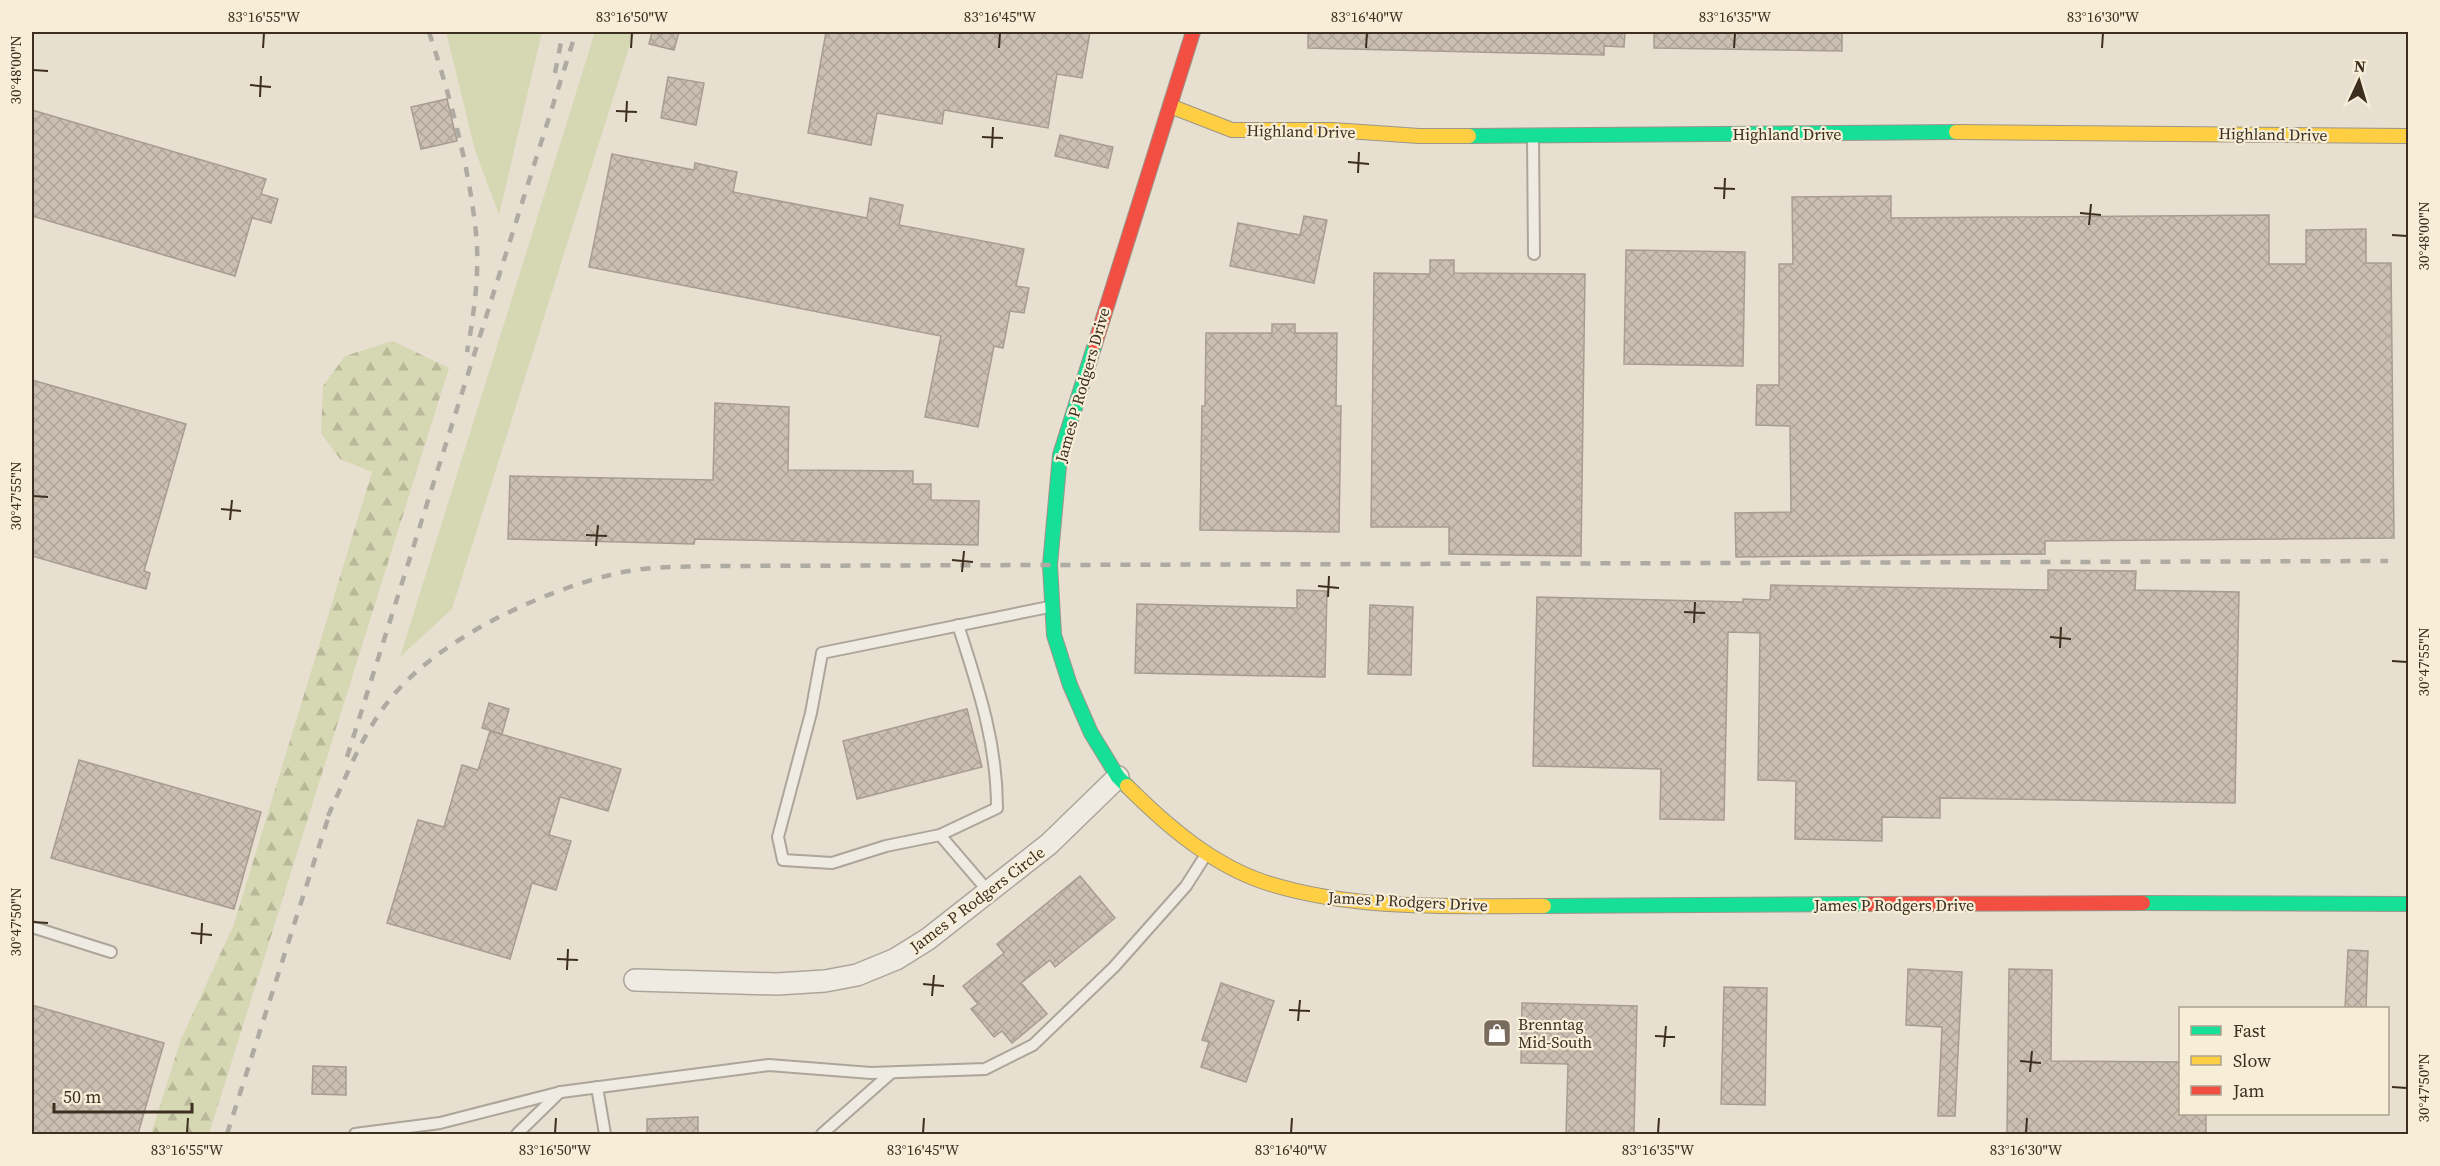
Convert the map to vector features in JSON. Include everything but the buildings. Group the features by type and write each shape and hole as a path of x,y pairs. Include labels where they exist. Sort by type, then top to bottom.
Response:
{"street":[{"name":"James P Rodgers Drive","path":"1193,32 1107,297 1060,455 1050,565 1054,635 1070,685 1091,733 1118,777 1163,822 1207,852 1262,881 1323,898 1436,906 2334,902 2409,904"},
{"name":"Highland Drive","path":"1170,106 1232,130 1333,130 1419,136 1983,132 2409,136"},
{"name":"James P Rodgers Circle","path":"635,980 777,984 825,981 856,975 904,954 988,891 1049,844 1118,777"}],"lane":[{"path":"1533,135 1534,254"},
{"path":"958,625 989,723 997,780 997,808 940,835 886,846 832,863 783,860 778,837 811,713 822,653 958,625 1052,606"},
{"path":"940,835 988,891"},
{"path":"355,1134 440,1123 561,1092 769,1065 891,1073 986,1069 1033,1045 1114,967 1186,886 1207,852"},
{"path":"32,927 111,952"},
{"path":"822,1134 891,1073"},
{"path":"597,1087 605,1134"},
{"path":"517,1134 561,1092"}],"green space":[{"path":"446,32 542,32 499,215 475,150"},
{"path":"595,32 634,32 452,609 400,657"},
{"path":"393,341 449,368 209,1134 151,1134 181,1039 234,924 372,472 340,459 321,433 323,386 345,356"}],"railway":[{"path":"429,32 458,131 469,182 476,233 476,293 467,352"},
{"path":"555,73 563,32"},
{"path":"347,757 576,32"},
{"path":"328,816 354,758 378,716 407,680 432,659 460,639 522,606 585,582 639,570 715,566 2388,561"},
{"path":"227,1134 331,809"}],"traffic: fast":[{"path":"1469,136 1956,132"},
{"path":"1095,344 1060,455 1050,565 1054,635 1070,685 1091,733 1118,777 1127,786"},
{"path":"2143,903 2408,904"},
{"path":"1544,906 1869,904"}],"traffic: slow":[{"path":"1170,106 1232,130 1333,130 1419,136 1469,136"},
{"path":"1956,132 2408,136"},
{"path":"1127,786 1190,842 1226,865 1264,882 1332,898 1367,902 1438,906 1544,906"}],"traffic: jam":[{"path":"1095,344 1193,32"},
{"path":"1869,904 2143,903"}],"place":[{"name":"Brenntag Mid-South","path":"1497,1033"}]}
